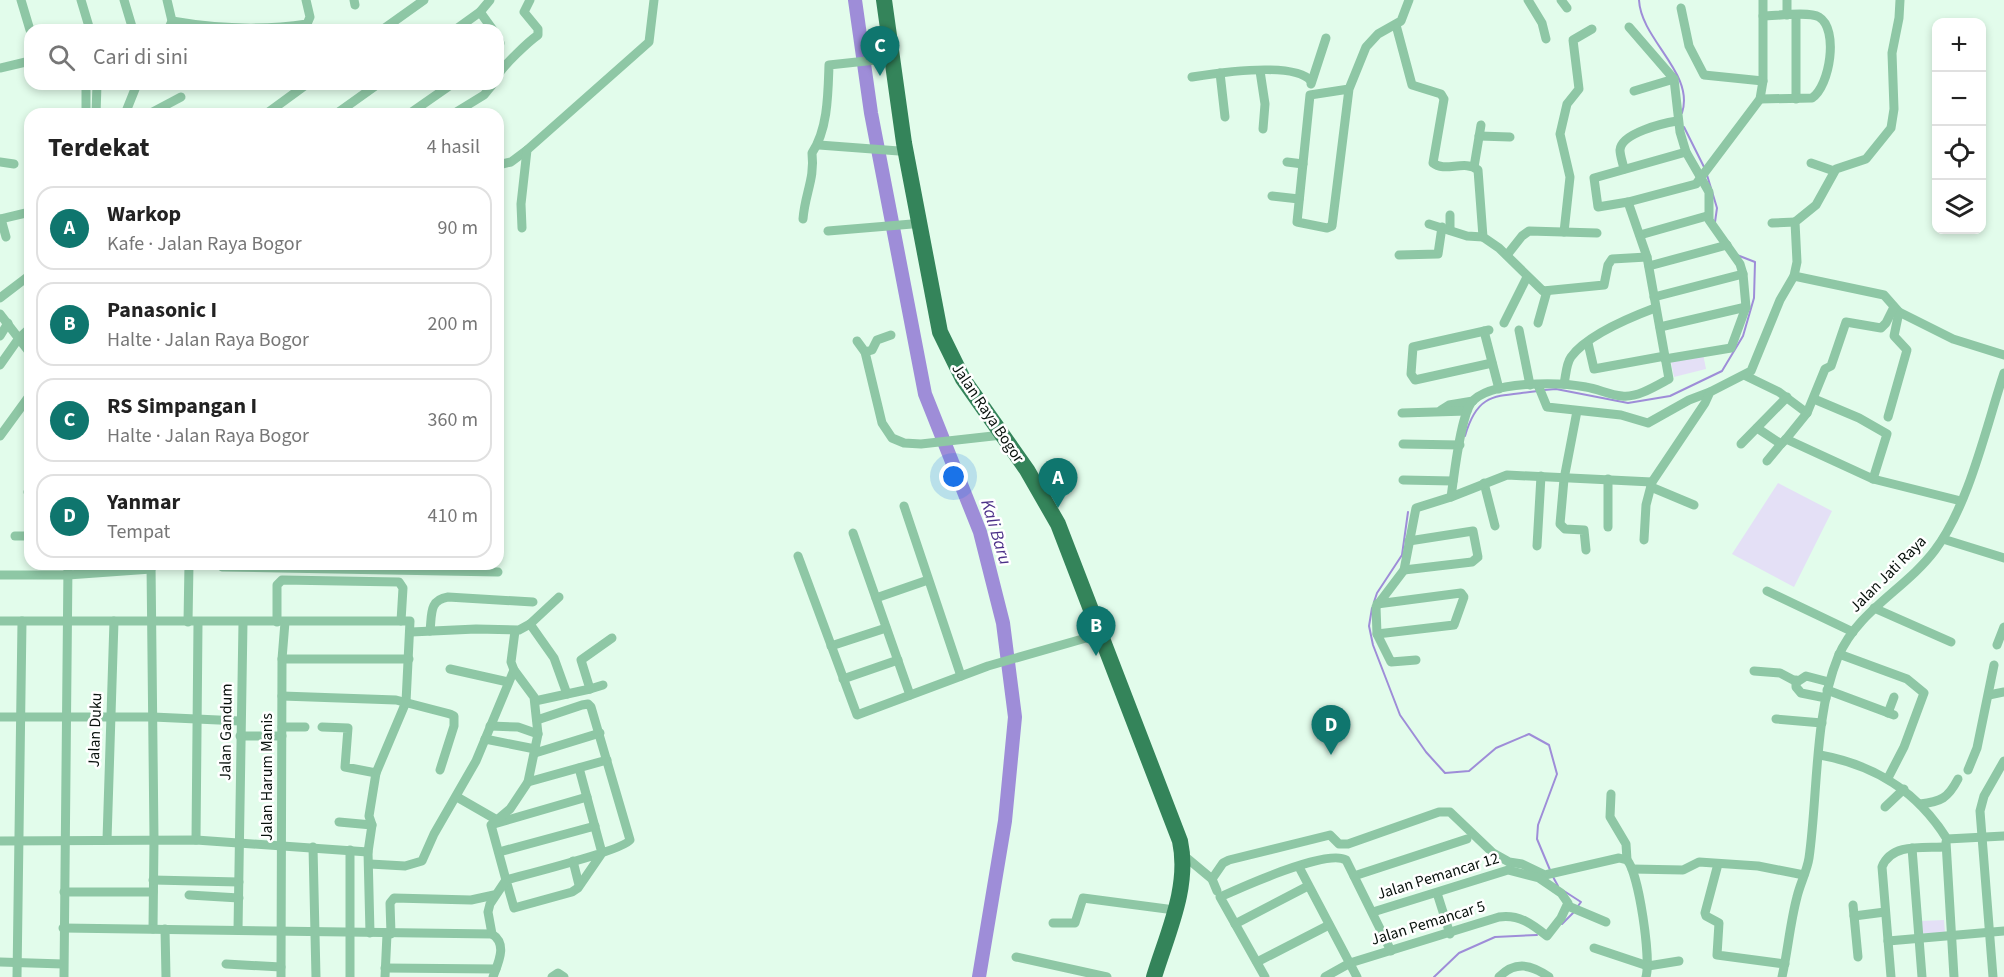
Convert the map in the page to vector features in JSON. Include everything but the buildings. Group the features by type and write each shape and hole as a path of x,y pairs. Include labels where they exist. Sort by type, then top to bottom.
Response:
{"highway":[{"name":"Jalan Raya Bogor","path":"877,0 880,60 906,224 936,341 957,383 1044,498 1165,801 1182,854 1181,889 1154,977"},
{"name":"Jalan Raya Bogor","path":"884,0 904,143 936,320 955,366 999,436"},
{"name":"Jalan Raya Bogor","path":"1097,635 1174,848 1174,880 1145,977"}],"street":[{"path":"21,0 28,24"},
{"path":"81,0 88,24"},
{"path":"124,0 131,24"},
{"path":"167,0 170,24"},
{"path":"306,0 310,17 307,24"},
{"path":"390,24 424,0"},
{"path":"504,69 519,55 523,45 538,35 538,29 524,12 530,0"},
{"path":"504,164 511,162 527,150 649,42 654,22 654,0"},
{"path":"1326,38 1311,81 1297,222 1327,228 1332,226 1349,89 1366,47 1378,34 1396,25 1403,17 1409,0"},
{"path":"1528,0 1540,20 1546,39"},
{"path":"1686,152 1595,177 1593,184 1600,208 1696,184 1761,99 1763,0"},
{"path":"1787,0 1791,15 1796,99"},
{"path":"1772,224 1795,222 1816,205 1834,171 1844,165 1861,163 1891,128 1894,109 1892,53 1900,0"},
{"path":"461,24 484,4 491,24"},
{"path":"1682,8 1689,46 1704,75 1763,81"},
{"path":"1761,99 1796,99 1816,95 1827,79 1829,68 1828,29 1818,16 1763,16"},
{"path":"1396,25 1412,86 1441,94 1444,99 1432,153 1433,163 1437,167 1474,167 1479,172 1483,237"},
{"path":"1594,369 1731,348 1746,308 1743,274 1707,216 1709,192 1702,175 1686,152 1677,121 1678,93 1674,79 1629,27"},
{"path":"1563,232 1570,177 1560,134 1564,113 1579,87 1573,40 1592,29"},
{"path":"803,219 804,201 814,171 812,153 819,145 828,96 829,65 880,60"},
{"path":"0,68 24,62"},
{"path":"1192,77 1260,71 1302,75 1311,81"},
{"path":"1260,71 1265,104 1263,129"},
{"path":"1220,73 1225,117"},
{"path":"1634,91 1674,79"},
{"path":"1310,95 1349,89"},
{"path":"86,90 86,108"},
{"path":"96,108 97,90"},
{"path":"127,108 135,90"},
{"path":"274,108 298,90"},
{"path":"350,108 371,90"},
{"path":"418,108 443,90"},
{"path":"463,108 488,90"},
{"path":"160,108 181,97"},
{"path":"1624,169 1620,150 1624,143 1646,129 1677,121"},
{"path":"1474,167 1481,125"},
{"path":"1479,136 1510,137"},
{"path":"819,145 894,151"},
{"path":"522,228 521,204 527,150"},
{"path":"0,162 14,164"},
{"path":"1287,162 1303,164"},
{"path":"1811,164 1834,171"},
{"path":"1272,196 1299,199"},
{"path":"1440,412 1449,405 1473,401 1499,389 1537,388 1564,384 1594,388 1623,396 1648,389 1669,379 1648,261 1628,202"},
{"path":"6,237 0,219 24,213"},
{"path":"1399,255 1438,254 1450,215"},
{"path":"1640,235 1707,216"},
{"path":"1519,330 1537,388 1547,407 1629,416 1648,423 1689,400 1746,375 1761,349 1780,300 1794,276 1797,262 1795,222"},
{"path":"828,231 906,224"},
{"path":"1429,225 1467,236 1483,237 1507,255 1540,290 1546,291 1604,285 1608,265 1612,259 1648,261 1727,245"},
{"path":"1507,255 1529,231 1597,233"},
{"path":"1654,297 1743,274"},
{"path":"1794,276 1888,296 1896,309 1953,339 2004,355"},
{"path":"1504,323 1527,277"},
{"path":"0,298 24,280"},
{"path":"1538,323 1546,291"},
{"path":"1564,384 1572,355 1619,323 1655,308"},
{"path":"1660,327 1746,308"},
{"path":"1767,461 1807,413 1825,369 1831,366 1846,322 1881,328 1896,309"},
{"path":"1888,417 1906,350 1894,336 1896,309"},
{"path":"0,314 24,345"},
{"path":"0,336 8,323"},
{"path":"1492,363 1415,380 1412,377 1413,348 1486,331 1499,389"},
{"path":"0,365 24,333"},
{"path":"866,352 872,350 877,340 891,335"},
{"path":"857,341 866,352 882,423 887,433 903,443 962,441 999,436"},
{"path":"1588,343 1594,369 1594,388"},
{"name":"Jalan Jati Raya","path":"1782,977 1797,896 1809,861 1822,723 1827,690 1839,654 1853,632 1874,608 1922,564 1943,539 1961,501 2004,373"},
{"path":"1746,375 1787,398 1807,413"},
{"path":"1644,540 1646,506 1651,484 1710,392"},
{"path":"1741,444 1787,398"},
{"path":"1814,399 1859,418 1887,434 1873,478"},
{"path":"1451,497 1467,411 1473,401"},
{"path":"0,436 24,403"},
{"path":"1402,413 1467,411"},
{"path":"1577,411 1564,479 1560,524 1565,529 1584,530 1587,538 1586,549"},
{"path":"1757,428 1784,442 1873,478 1961,501"},
{"path":"1403,444 1460,445"},
{"path":"1416,660 1392,663 1377,634 1377,604 1404,570 1416,508 1507,475 1608,479 1651,484 1694,506"},
{"path":"1537,546 1541,476"},
{"path":"1608,479 1608,527"},
{"path":"1403,480 1453,481"},
{"path":"1484,483 1495,526"},
{"path":"904,506 961,676"},
{"path":"1404,570 1472,562 1478,557 1473,531 1409,541"},
{"path":"853,533 910,695"},
{"path":"15,536 24,536"},
{"path":"1943,539 2004,558"},
{"path":"798,556 856,715 988,666 1097,635"},
{"path":"64,977 68,570"},
{"path":"0,575 68,575 120,570"},
{"path":"151,570 153,929"},
{"path":"189,570 197,719 196,840"},
{"path":"388,570 498,572"},
{"name":"Jalan Harum Manis","path":"281,972 282,659 277,585 282,580 399,582 403,588 401,621"},
{"path":"876,598 928,580"},
{"path":"1767,591 1853,632"},
{"path":"1377,604 1461,593 1464,597 1454,625 1377,634"},
{"path":"411,632 499,629 515,631 530,624 542,610 559,597"},
{"path":"430,631 433,606 439,598 533,602"},
{"path":"1874,608 1951,642"},
{"path":"0,621 410,621 406,702 376,773 369,810 372,825 368,852 370,933"},
{"path":"17,977 22,621"},
{"name":"Jalan Duku","path":"108,840 109,717 114,621"},
{"name":"Jalan Gandum","path":"238,930 243,622"},
{"path":"530,624 554,658 567,694"},
{"path":"1997,645 2004,627"},
{"path":"831,646 886,628"},
{"path":"494,823 510,809 528,782 538,734 535,701 514,670 511,656 515,631"},
{"path":"590,689 581,660 612,639"},
{"path":"1839,654 1907,679 1924,693 1909,736 1888,778"},
{"path":"282,659 409,659"},
{"path":"843,679 898,660"},
{"path":"1968,770 1977,748 1994,665"},
{"path":"450,669 508,682"},
{"path":"370,864 405,866 422,861 485,739 514,670"},
{"path":"1754,671 1780,673 1799,682 1806,676 1827,690 1891,714 1894,697"},
{"path":"1796,680 1796,687 1801,693 1827,690"},
{"path":"535,701 603,685"},
{"path":"1989,695 2004,692"},
{"path":"282,696 406,702 454,716 454,726 441,770"},
{"path":"492,934 488,912 494,895 506,880 625,846 630,840 600,733 588,704 537,720"},
{"path":"0,717 153,717 240,721"},
{"path":"1776,719 1822,723"},
{"path":"490,726 518,728 538,734"},
{"path":"240,736 305,727"},
{"path":"322,728 348,728 345,768 376,773"},
{"path":"485,739 535,751 600,733"},
{"path":"1820,755 1857,764 1888,778 1904,789 1920,804 1946,843 1954,977"},
{"path":"528,782 607,760"},
{"path":"1993,977 1983,838 1980,832 1982,803 2004,761"},
{"path":"579,768 602,853"},
{"path":"1920,804 1942,801 1949,796 1958,779"},
{"path":"1885,807 1904,789"},
{"path":"1611,794 1610,817 1626,844 1627,860 1632,869 1644,923 1648,966 1646,977"},
{"path":"457,796 494,823 513,906 517,908 564,896 578,888 602,853"},
{"path":"494,823 587,797"},
{"path":"1212,879 1223,863 1229,860 1330,836 1334,837 1339,844 1348,844 1445,811 1450,812 1509,866 1554,874 1619,858 1627,860"},
{"path":"339,822 372,825"},
{"path":"499,852 595,826"},
{"path":"1891,977 1882,867 1885,861 1893,852 1912,848 2004,836"},
{"path":"1354,876 1467,839"},
{"path":"0,840 196,840 282,844 368,852"},
{"path":"313,847 316,977"},
{"path":"1912,848 1917,938 1922,977"},
{"path":"350,850 350,977"},
{"path":"1182,854 1212,879 1265,977"},
{"path":"1219,894 1271,873 1332,858 1341,858 1354,876 1391,951"},
{"path":"573,861 579,885"},
{"path":"1632,869 1683,870 1699,862 1758,866 1804,875"},
{"path":"1718,864 1705,913 1706,916 1719,923 1717,954 1785,964"},
{"name":"Jalan Pemancar 12","path":"1373,912 1437,893 1509,866 1547,882 1566,897 1571,907 1585,915 1606,922"},
{"path":"1299,867 1357,977"},
{"path":"153,880 239,882"},
{"path":"1235,924 1308,886"},
{"path":"64,892 153,892"},
{"path":"1437,893 1450,934"},
{"path":"63,928 316,933 389,934 492,934 498,938 501,945 501,956 495,973 385,972 389,934 390,900 471,900 494,895"},
{"path":"189,896 239,898"},
{"path":"1053,923 1075,923 1083,898 1167,909"},
{"path":"1853,905 1858,957"},
{"name":"Jalan Pemancar 5","path":"1325,977 1350,963 1507,915 1522,919 1547,936 1571,907"},
{"path":"1854,916 1885,912"},
{"path":"1257,962 1329,925"},
{"path":"165,929 166,977"},
{"path":"1888,942 2004,931"},
{"path":"1594,948 1648,966 1678,961"},
{"path":"1016,957 1107,977"},
{"path":"0,962 63,964"},
{"path":"226,964 281,972"},
{"path":"1499,977 1512,968 1526,965 1550,977"},
{"path":"552,977 558,973 564,977"}],"shaded area":[{"path":"1703,354 1706,369 1674,377 1671,362"},
{"path":"1778,483 1832,511 1794,587 1732,554"},
{"path":"1944,920 1945,933 1921,934 1921,921"}],"waterway":[{"name":"Kali Baru","path":"855,0 871,113 925,394 980,532 1003,623 1015,717 1005,821 979,977"},
{"path":"1639,0 1648,29 1675,70 1681,84 1684,98 1682,113"},
{"path":"1684,127 1704,167"},
{"path":"1707,175 1717,208 1715,222"},
{"path":"1544,390 1556,389 1628,403 1670,396 1722,371 1743,336 1754,298 1755,262 1737,255"},
{"path":"1465,436 1476,411 1491,399 1538,391"},
{"path":"1374,602 1377,593 1402,555 1408,512"},
{"path":"1372,608 1369,626 1373,645 1400,715 1426,752 1445,773 1469,771 1496,748 1529,734 1549,745 1557,774 1538,825 1537,839 1550,870"},
{"path":"1552,875 1558,886"},
{"path":"1564,891 1581,902 1578,906"},
{"path":"1562,924 1575,911"},
{"path":"1434,977 1459,953 1495,937 1537,935"}],"place":[{"name":"RS Simpangan I","path":"880,76"},
{"name":"Warkop","path":"1058,508"},
{"name":"Panasonic I","path":"1096,656"},
{"name":"Yanmar","path":"1331,755"}]}
